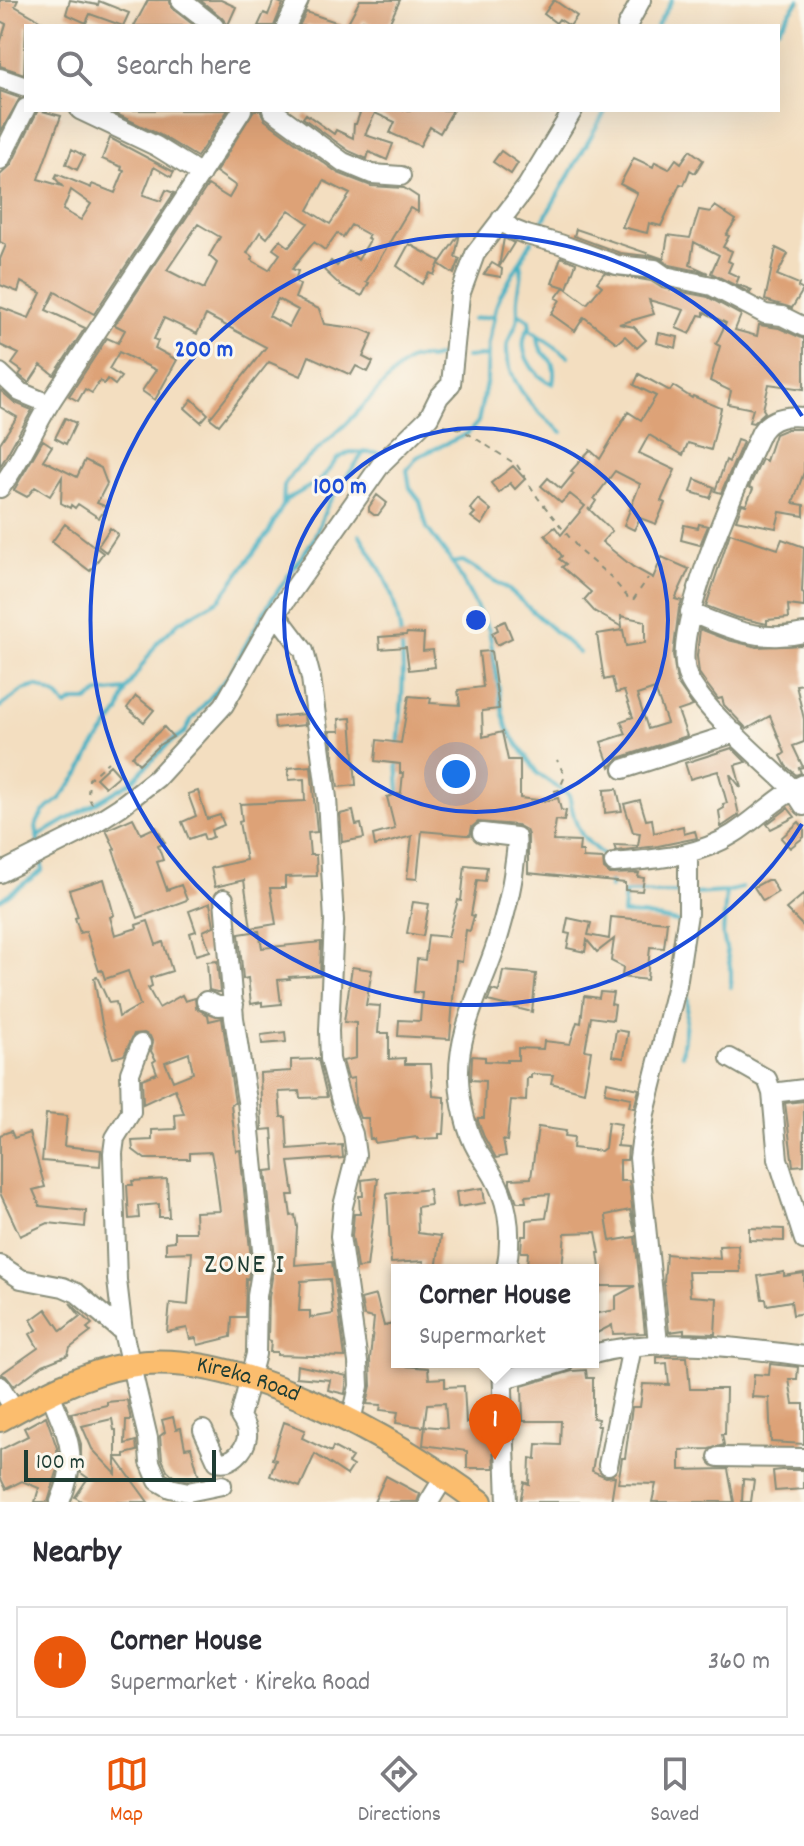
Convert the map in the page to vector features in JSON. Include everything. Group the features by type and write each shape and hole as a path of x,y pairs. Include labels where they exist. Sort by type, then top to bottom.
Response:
{"main road":[{"name":"Kireka Road","path":"7,1414 83,1377 131,1364 207,1368 251,1379 351,1421 445,1476 480,1502"}],"street":[{"path":"181,0 211,24"},
{"path":"287,24 299,0"},
{"path":"628,24 641,0"},
{"path":"0,78 24,86"},
{"path":"0,160 24,112"},
{"path":"87,112 156,146 201,174"},
{"path":"0,488 19,461 49,404 241,112"},
{"path":"275,112 343,162 372,174 401,176"},
{"path":"0,873 120,807 157,778 224,705 276,614 382,463 430,415 453,378 460,295 475,254 527,186 572,112"},
{"path":"501,219 512,229 617,265 655,269 665,276 712,286 765,314 782,316 804,327"},
{"path":"0,373 20,392 49,404"},
{"path":"804,417 777,418 767,423 761,432 690,612 683,649 688,677 703,700 735,733 798,787 804,806"},
{"path":"690,612 746,635 768,637 804,633"},
{"path":"276,614 304,651 311,678 327,798 334,921 330,1059 353,1134 356,1155 343,1206 340,1236 358,1362 359,1386 351,1421"},
{"path":"623,769 735,733"},
{"path":"614,863 688,854 733,834 798,787"},
{"path":"482,833 516,837 517,845 512,886 496,945 462,1045 459,1079 469,1133 491,1168 502,1194 511,1246 507,1264"},
{"path":"658,1343 639,1158 645,1113 677,985 688,898 688,854"},
{"path":"203,1430 217,1461 228,1463 247,1439 246,1427 240,1417 258,1337 257,1296 263,1260 224,899"},
{"path":"206,1001 218,1006 234,1005"},
{"path":"141,1044 130,1073 131,1112 115,1138 113,1153 117,1280 123,1332 158,1481 196,1497 222,1485"},
{"path":"730,1058 767,1079 772,1093 778,1159 803,1235"},
{"path":"772,1093 804,1089"},
{"path":"0,1265 21,1279 63,1287 77,1293 123,1332"},
{"path":"599,1353 658,1343 804,1356"},
{"path":"608,1465 632,1347"},
{"path":"503,1370 507,1502"},
{"path":"0,1386 7,1414"},
{"path":"50,1393 72,1456 69,1480 60,1502"},
{"path":"718,1457 804,1458"},
{"path":"429,1502 445,1476"}],"path":[{"path":"430,415 446,426 474,436 517,465 538,498 582,553 611,577 622,594 633,600 648,578"},
{"path":"554,791 559,790 565,776 557,760"},
{"path":"94,807 90,802 89,779 108,762"}],"building":[{"path":"0,0 18,0 15,6 46,24 24,24 24,74 0,66 0,44 6,24 0,21"},
{"path":"70,0 98,5 99,1 129,13 124,24 90,14 86,23 66,14"},
{"path":"148,0 169,0 173,9 192,24 135,24"},
{"path":"200,0 221,0 236,7 228,24"},
{"path":"274,0 283,4 275,24 259,24 264,13 268,15"},
{"path":"360,0 400,0 389,24 371,24 363,20 361,24 347,24"},
{"path":"554,0 577,16 571,24 567,24 559,19 556,23 544,14"},
{"path":"306,12 342,24 300,24"},
{"path":"0,91 20,98 0,133"},
{"path":"37,112 61,116 38,179 62,186 55,178 57,174 91,188 92,184 115,193 124,171 122,167 102,159 110,138 174,172 171,177 154,167 143,195 161,201 166,190 174,193 94,314 55,292 46,310 85,328 54,375 41,365 29,383 19,375 22,371 12,364 19,354 0,345 0,307 29,318 41,293 21,282 18,292 0,285 0,259 6,245 0,242 0,175 11,165","holes":["71,190 91,204 81,220 63,210"]},
{"path":"112,112 227,112 197,157"},
{"path":"253,112 261,112 265,120 338,173 371,186 404,188 418,197 418,212 410,208 366,282 369,283 362,296 341,286 324,270 331,261 337,266 349,252 358,260 370,240 367,238 369,235 351,225 343,237 337,233 325,250 314,242 292,269 298,271 295,281 300,285 295,298 319,309 324,324 361,329 373,334 363,357 373,362 368,372 356,366 351,375 309,356 301,376 269,362 219,425 210,418 266,347 206,315 197,334 164,318 154,339 158,341 155,348 177,360 155,400 142,391 156,370 119,352 109,369 121,377 115,385 107,379 104,384 100,381 92,393 85,389 78,401 69,396 107,338 118,343 125,330 115,325 208,185 229,198 236,186 216,172","holes":["324,181 350,194 330,224 308,210","289,210 308,223 289,247 280,240 273,249 280,254 269,270 251,260 253,257 247,253 260,232 267,238","198,224 220,237 209,256 217,263 204,289 167,270","278,299 298,310 289,327 269,316"]},
{"path":"360,112 452,112 440,133 430,127 420,146 390,133 395,122 375,113 365,135 393,144 387,160 369,152 367,159 349,151 303,118 306,114 334,134 336,130 353,138"},
{"path":"72,149 84,156 77,170 66,164"},
{"path":"690,150 703,160 695,173 690,170 684,185 680,184 661,226 649,223 647,233 622,227 637,193 620,184 634,158 653,167 655,162 669,169 676,159 681,163"},
{"path":"501,151 518,163 511,174 493,162"},
{"path":"715,206 736,220 726,235 729,236 723,247 732,251 728,272 739,277 736,284 752,290 750,293 711,273 719,255 694,242 690,265 708,273 670,265 656,257 620,253 574,236 576,229 664,259 668,235 690,238 699,210 710,212"},
{"path":"460,233 455,257 460,259 454,274 439,264"},
{"path":"504,238 514,243 499,267"},
{"path":"409,244 440,261 434,275 430,273 422,284 397,266"},
{"path":"776,248 788,254 777,275 799,284 798,287 803,290 792,308 765,300"},
{"path":"561,257 576,263 567,288 552,283"},
{"path":"492,263 502,269 501,277 484,274"},
{"path":"604,273 651,281 662,288 708,297 741,315 735,330 757,336 759,325 779,328 804,339 804,389 769,384 763,409 765,412 753,423 749,422 753,409 728,404 731,391 710,381 720,346 716,344 726,323 704,312 704,316 699,315 690,334 676,328 684,310 649,300 654,314 619,324 634,327 646,340 637,348 625,336 617,343 584,317 575,331 551,314 560,300 556,298 564,287 587,304 602,286 597,282"},
{"path":"659,333 678,337 676,348 657,343"},
{"path":"639,374 670,391 673,386 692,398 721,408 711,450 688,443 683,455 649,435 639,453 675,470 661,501 665,503 656,524 640,518 634,530 624,525 640,484 615,471 594,499 596,501 590,510 612,531 602,542 633,567 653,578 662,557 689,569 675,599 682,601 673,655 677,683 693,706 678,711 687,736 619,758 610,767 601,742 626,734 621,721 633,717 624,691 616,693 612,678 604,680 597,634 623,630 626,646 645,643 645,621 621,616 622,627 594,611 584,600 591,592 562,567 566,564 559,559 562,556 545,535 555,527 561,535 585,506 570,494 561,503 541,486 548,478 561,489 574,473 571,471 590,450 600,459 628,412 641,420 656,396 634,385","holes":["655,689 667,723 648,729 637,695"]},
{"path":"0,390 15,403 32,410 0,467 0,443 17,417 0,407"},
{"path":"192,399 208,414 201,422 185,408"},
{"path":"65,418 76,423 66,444 55,438"},
{"path":"787,429 804,429 804,472 793,503 804,505 804,516 780,512 776,528 736,520 742,504 746,505 753,489 749,487 762,459 766,461 775,434"},
{"path":"43,440 52,446 43,460 77,477 85,460 101,468 107,484 97,503 107,507 99,518 78,504 70,508 61,503 62,477 50,496 35,487 27,497 14,490"},
{"path":"737,440 743,442 721,493 715,491 726,460 729,462"},
{"path":"513,466 525,479 515,489 510,483 499,493 491,483"},
{"path":"695,479 714,487 710,498 691,492"},
{"path":"377,495 387,503 378,515 374,515 369,507"},
{"path":"478,499 491,510 482,525 471,517 475,513 470,509"},
{"path":"65,524 103,553 90,571 52,542"},
{"path":"699,524 708,526 700,545 681,540 684,525 698,528"},
{"path":"110,528 118,534 106,552 98,546"},
{"path":"730,533 778,549 782,539 804,547 804,607 788,605 789,618 767,620 767,624 706,606"},
{"path":"505,621 512,638 497,645 492,633 498,630 496,625"},
{"path":"700,629 757,647 804,645 804,684 796,685 804,719 804,742 793,746 803,767 799,768 801,773 796,775 786,766 781,756 785,753 770,716 747,729 706,683 699,673 697,656"},
{"path":"424,634 423,651 433,650 435,667 409,670 406,647 380,649 379,637"},
{"path":"491,651 499,709 482,711 483,737 502,732 508,760 520,760 520,798 546,801 558,798 561,810 566,811 564,821 556,820 553,841 580,842 579,851 583,851 583,858 603,859 604,869 610,874 639,873 638,877 644,878 642,891 625,890 625,883 528,873 528,835 517,825 478,822 472,827 470,835 422,831 417,879 407,878 412,836 375,846 373,835 395,829 387,797 401,793 403,773 400,773 400,764 375,761 377,740 401,743 409,696 431,698 430,703 460,705 458,690 483,687 479,652"},
{"path":"136,696 154,710 144,722 127,708"},
{"path":"304,714 305,725 275,728 274,717"},
{"path":"351,718 356,785 338,787 330,731 340,731 339,719"},
{"path":"164,727 173,737 159,745 139,764 132,756"},
{"path":"732,748 746,762 735,765 741,788 730,774 739,815 721,827 719,811 727,803 718,771 690,779 685,763"},
{"path":"110,765 119,775 105,787 96,778"},
{"path":"311,766 317,832 308,833 310,855 316,855 317,876 285,877 285,888 270,888 276,924 251,928 244,880 215,887 211,868 246,860 239,822 242,821 240,804 305,801 304,779 289,780 288,768"},
{"path":"617,789 622,811 605,813 604,790"},
{"path":"198,791 207,819 220,815 224,825 211,830 213,837 205,840 203,834 189,839 182,822 196,816 188,794"},
{"path":"640,800 646,820 652,819 654,833 683,826 684,834 695,831 697,838 616,851 614,845 638,846 640,833 633,832 624,804"},
{"path":"788,808 795,817 771,829 767,824"},
{"path":"353,811 356,825 361,824 364,838 342,842 340,814"},
{"path":"133,818 141,834 156,827 165,843 158,846 163,860 157,862 167,890 181,885 187,900 138,918 106,830"},
{"path":"799,822 804,828 804,837 790,848 781,838"},
{"path":"465,865 487,867 485,881 477,880 471,915 474,916 470,931 466,930 462,962 456,961 450,1039 398,1036 399,1020 420,1021 422,992 414,992 417,959 425,960 428,935 448,937 458,900 461,901"},
{"path":"104,879 114,915 110,917 115,935 148,921 156,945 163,942 172,971 150,978 152,986 148,988 159,1008 182,995 185,1001 195,998 196,1008 208,1015 209,1021 222,1018 235,1103 231,1104 236,1151 240,1150 251,1260 246,1278 245,1317 232,1317 231,1337 198,1345 196,1338 190,1339 187,1328 167,1332 170,1303 188,1305 192,1252 166,1253 166,1242 175,1241 175,1232 196,1232 195,1212 220,1211 211,1152 190,1153 190,1159 145,1159 133,1150 132,1141 152,1140 152,1130 176,1129 175,1115 184,1114 175,1089 143,1104 142,1079 157,1073 150,1036 134,1034 124,1055 113,1058 102,1024 94,978 97,977 109,1003 116,1002 119,1017 140,1005 128,971 105,979 102,970 99,971 86,931 80,933 69,890","holes":["189,1053 193,1073 173,1081 165,1062"]},
{"path":"771,880 778,892 763,901 754,887"},
{"path":"804,894 804,927 786,909"},
{"path":"413,902 429,904 423,936 407,933"},
{"path":"210,903 214,926 203,931 210,951 196,955 190,933 196,931 189,911"},
{"path":"611,917 667,922 664,948 650,947 647,980 622,977 623,967 611,961 614,939 597,952 587,940 585,952 567,948 570,934 565,933 568,918 591,923 588,935 609,939"},
{"path":"259,931 262,948 321,942 320,975 278,980 281,1004 251,1004 248,978 243,979 239,934"},
{"path":"217,961 220,992 209,990 207,962"},
{"path":"352,967 372,970 366,1005 380,1006 378,1033 389,1033 389,1059 405,1058 405,1064 431,1064 433,1096 444,1097 446,1102 444,1134 439,1134 439,1138 417,1137 375,1143 374,1139 370,1139 368,1118 360,1118 355,1105 354,1078 348,1079 343,1061 356,1058 356,1023 344,1022"},
{"path":"503,971 536,974 532,1012 488,1001 492,990 499,992"},
{"path":"600,992 613,993 613,1020 591,1017 585,1050 591,1051 584,1092 551,1083 553,1075 531,1074 531,1078 527,1078 526,1101 511,1100 507,1141 503,1140 506,1156 496,1158 478,1121 478,1118 484,1118 485,1081 471,1080 472,1056 485,1057 485,1061 507,1062 518,1060 518,1048 543,1049 544,1041 570,1044 577,1022 581,1023 584,996 599,998"},
{"path":"616,1030 628,1032 624,1058 612,1056"},
{"path":"285,1032 286,1042 262,1044 261,1035"},
{"path":"318,1059 327,1097 300,1098 299,1091 279,1092 281,1117 286,1117 288,1149 342,1145 343,1158 289,1162 294,1195 288,1195 291,1216 295,1215 297,1227 295,1265 332,1262 345,1357 277,1355 277,1352 270,1352 269,1297 275,1259 266,1171 275,1170 272,1129 262,1130 260,1073 291,1071 291,1060","holes":["330,1279 333,1314 310,1318 310,1311 299,1311 301,1281"]},
{"path":"607,1082 639,1089 634,1108 629,1107 631,1098 605,1093"},
{"path":"804,1101 804,1165 793,1166 785,1103"},
{"path":"46,1114 67,1116 64,1146 101,1150 100,1166 42,1161"},
{"path":"608,1122 621,1124 617,1146 628,1147 627,1160 620,1160 620,1181 629,1181 635,1232 630,1210 606,1215 610,1241 635,1237 645,1333 613,1334 612,1325 599,1332 599,1313 616,1310 616,1296 635,1286 599,1286 600,1253 596,1232 565,1233 562,1264 527,1264 528,1252 521,1252 522,1236 527,1236 527,1220 546,1218 550,1194 525,1196 526,1202 517,1202 510,1183 510,1179 531,1178 538,1127 566,1131 565,1136 574,1137 573,1148 601,1151 605,1148"},
{"path":"11,1131 14,1138 29,1133 45,1187 33,1190 40,1206 86,1211 85,1227 48,1223 20,1236 0,1193 0,1135"},
{"path":"378,1178 367,1267 357,1268 352,1236 354,1214 360,1214 362,1180"},
{"path":"167,1179 169,1217 159,1217 159,1204 138,1206 139,1218 129,1219 127,1185 133,1185 132,1181"},
{"path":"483,1188 485,1203 458,1207 456,1192"},
{"path":"429,1189 431,1205 417,1207 418,1233 441,1236 437,1264 424,1264 424,1261 391,1263 387,1194"},
{"path":"749,1228 784,1229 784,1241 749,1240"},
{"path":"738,1245 740,1272 688,1272 690,1296 717,1298 715,1334 684,1333 684,1330 669,1332 664,1283 666,1254 720,1259 719,1246"},
{"path":"784,1272 784,1276 804,1273 804,1313 793,1315 791,1301 767,1305 766,1299 762,1299 758,1276"},
{"path":"376,1295 384,1326 391,1324 391,1368 428,1368 429,1379 445,1378 445,1387 464,1386 466,1423 492,1421 494,1468 467,1468 467,1451 423,1445 425,1426 447,1428 445,1403 427,1404 424,1427 396,1423 398,1412 380,1410 381,1405 367,1404 371,1386 374,1318 364,1316 361,1299"},
{"path":"70,1303 92,1324 87,1328 91,1332 70,1348 68,1355 43,1365 14,1386 1,1374 38,1348 30,1334 37,1330 31,1320 46,1309 61,1331 80,1316"},
{"path":"657,1357 687,1357 690,1389 726,1389 724,1445 680,1450 680,1470 728,1469 734,1502 652,1502 656,1484 618,1483 632,1407 640,1407 643,1384 669,1385 667,1363 657,1364"},
{"path":"770,1364 798,1367 797,1379 789,1379 793,1404 804,1404 804,1444 771,1442 769,1398 752,1397 754,1374 769,1375"},
{"path":"297,1365 347,1376 345,1394 328,1390 330,1380 296,1377"},
{"path":"586,1370 587,1378 593,1378 593,1418 598,1419 597,1426 600,1426 592,1471 606,1477 615,1476 611,1502 520,1502 524,1482 529,1484 530,1458 536,1459 537,1444 560,1445 561,1421 523,1421 522,1386 572,1371"},
{"path":"127,1400 131,1420 126,1420 125,1444 136,1441 137,1451 125,1454 125,1457 116,1457 116,1430 112,1419 82,1426 92,1449 116,1474 116,1458 148,1502 83,1502 75,1497 88,1478 81,1473 81,1444 71,1413 107,1405 107,1402"},
{"path":"46,1416 57,1448 58,1469 48,1502 35,1502 39,1488 22,1481 6,1489 0,1477 0,1450 28,1436 24,1428"},
{"path":"173,1417 176,1429 181,1428 185,1448 191,1447 199,1477 188,1480 174,1477 162,1459 160,1436 165,1432 162,1420"},
{"path":"284,1422 305,1430 302,1438 331,1452 333,1447 352,1457 348,1463 353,1466 347,1475 315,1454 300,1487 270,1476"},
{"path":"804,1470 804,1489 775,1491 773,1471"},
{"path":"386,1476 420,1494 417,1502 374,1502"},
{"path":"743,1479 754,1480 751,1502 742,1502"}],"waterway":[{"path":"658,24 672,0"},
{"path":"780,25 799,0"},
{"path":"536,233 605,112"},
{"path":"532,241 496,307 478,422 467,434 417,457 407,470 410,488 420,501 427,528 454,565 489,630 508,730 538,774 569,795 580,832 608,859"},
{"path":"520,261 518,319 508,344 509,364 526,397 562,432"},
{"path":"518,313 529,320 530,330 568,356"},
{"path":"473,319 494,316"},
{"path":"283,504 284,486 292,473 345,425 398,369 411,359 445,355 446,327 450,320"},
{"path":"530,326 524,343 527,360 538,374 553,384 553,366 542,350 538,336"},
{"path":"466,357 487,356"},
{"path":"39,849 36,825 43,812 60,799 81,771 119,712 126,690 157,643 179,622 220,599 268,533 286,500 321,480 337,459 350,452 378,453"},
{"path":"37,837 131,782 169,743 185,732 192,719 229,675 268,605 313,540 328,504 364,452"},
{"path":"360,535 386,581 400,627 403,687 398,747"},
{"path":"452,563 463,561 509,590 579,653"},
{"path":"0,707 23,690 37,686 56,695 66,706 74,701 87,701 99,693 126,690"},
{"path":"397,759 399,793"},
{"path":"0,900 42,871 42,857"},
{"path":"610,888 611,867"},
{"path":"693,894 742,888"},
{"path":"726,892 723,935 731,971 731,987"},
{"path":"625,893 623,914 682,923"},
{"path":"625,893 684,893"},
{"path":"685,996 696,915"},
{"path":"682,1055 687,994"}],"place":[{"name":"Corner House","path":"495,1460"}],"district":[{"name":"ZONE I","path":"245,1267"}]}
